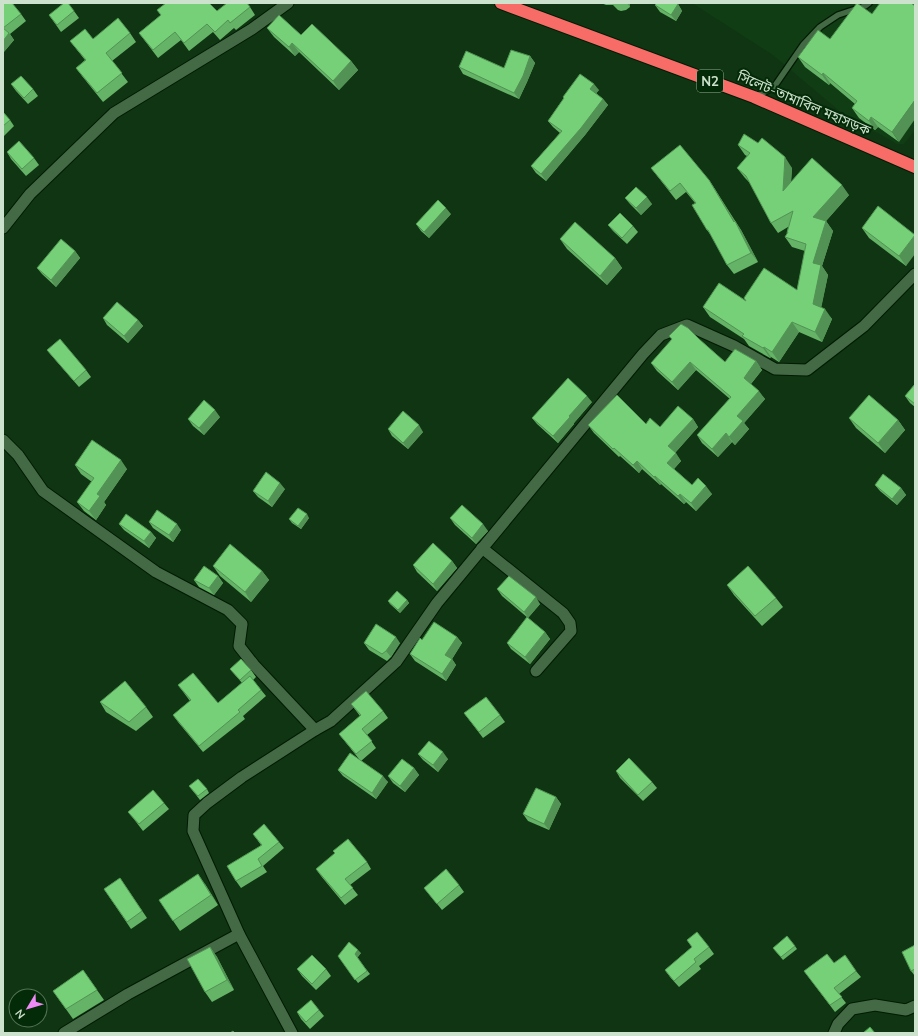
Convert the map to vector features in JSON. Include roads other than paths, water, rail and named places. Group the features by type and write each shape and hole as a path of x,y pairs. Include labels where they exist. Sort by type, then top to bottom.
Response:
{"highway":[{"name":"সিলেট-তামাবিল মহাসড়ক","path":"501,3 754,97 915,167"}],"street":[{"path":"3,228 30,194 114,113 252,29 288,3"},
{"path":"292,1033 239,934 193,831 194,815 207,802 242,777 315,730 332,721 396,662 437,603 661,334 686,325 734,346 775,369 807,370 864,326 915,274"},
{"path":"3,440 18,454 43,491 156,572 228,610 242,624 239,646 254,665 315,730"},
{"path":"482,548 563,613 570,622 571,631 536,671"},
{"path":"64,1033 128,994 239,934"},
{"path":"834,1033 838,1024 852,1009 875,1005 906,1010 915,1006"}],"lane":[{"path":"754,97 774,86 803,45 820,27 838,15 865,6 869,3"}]}
